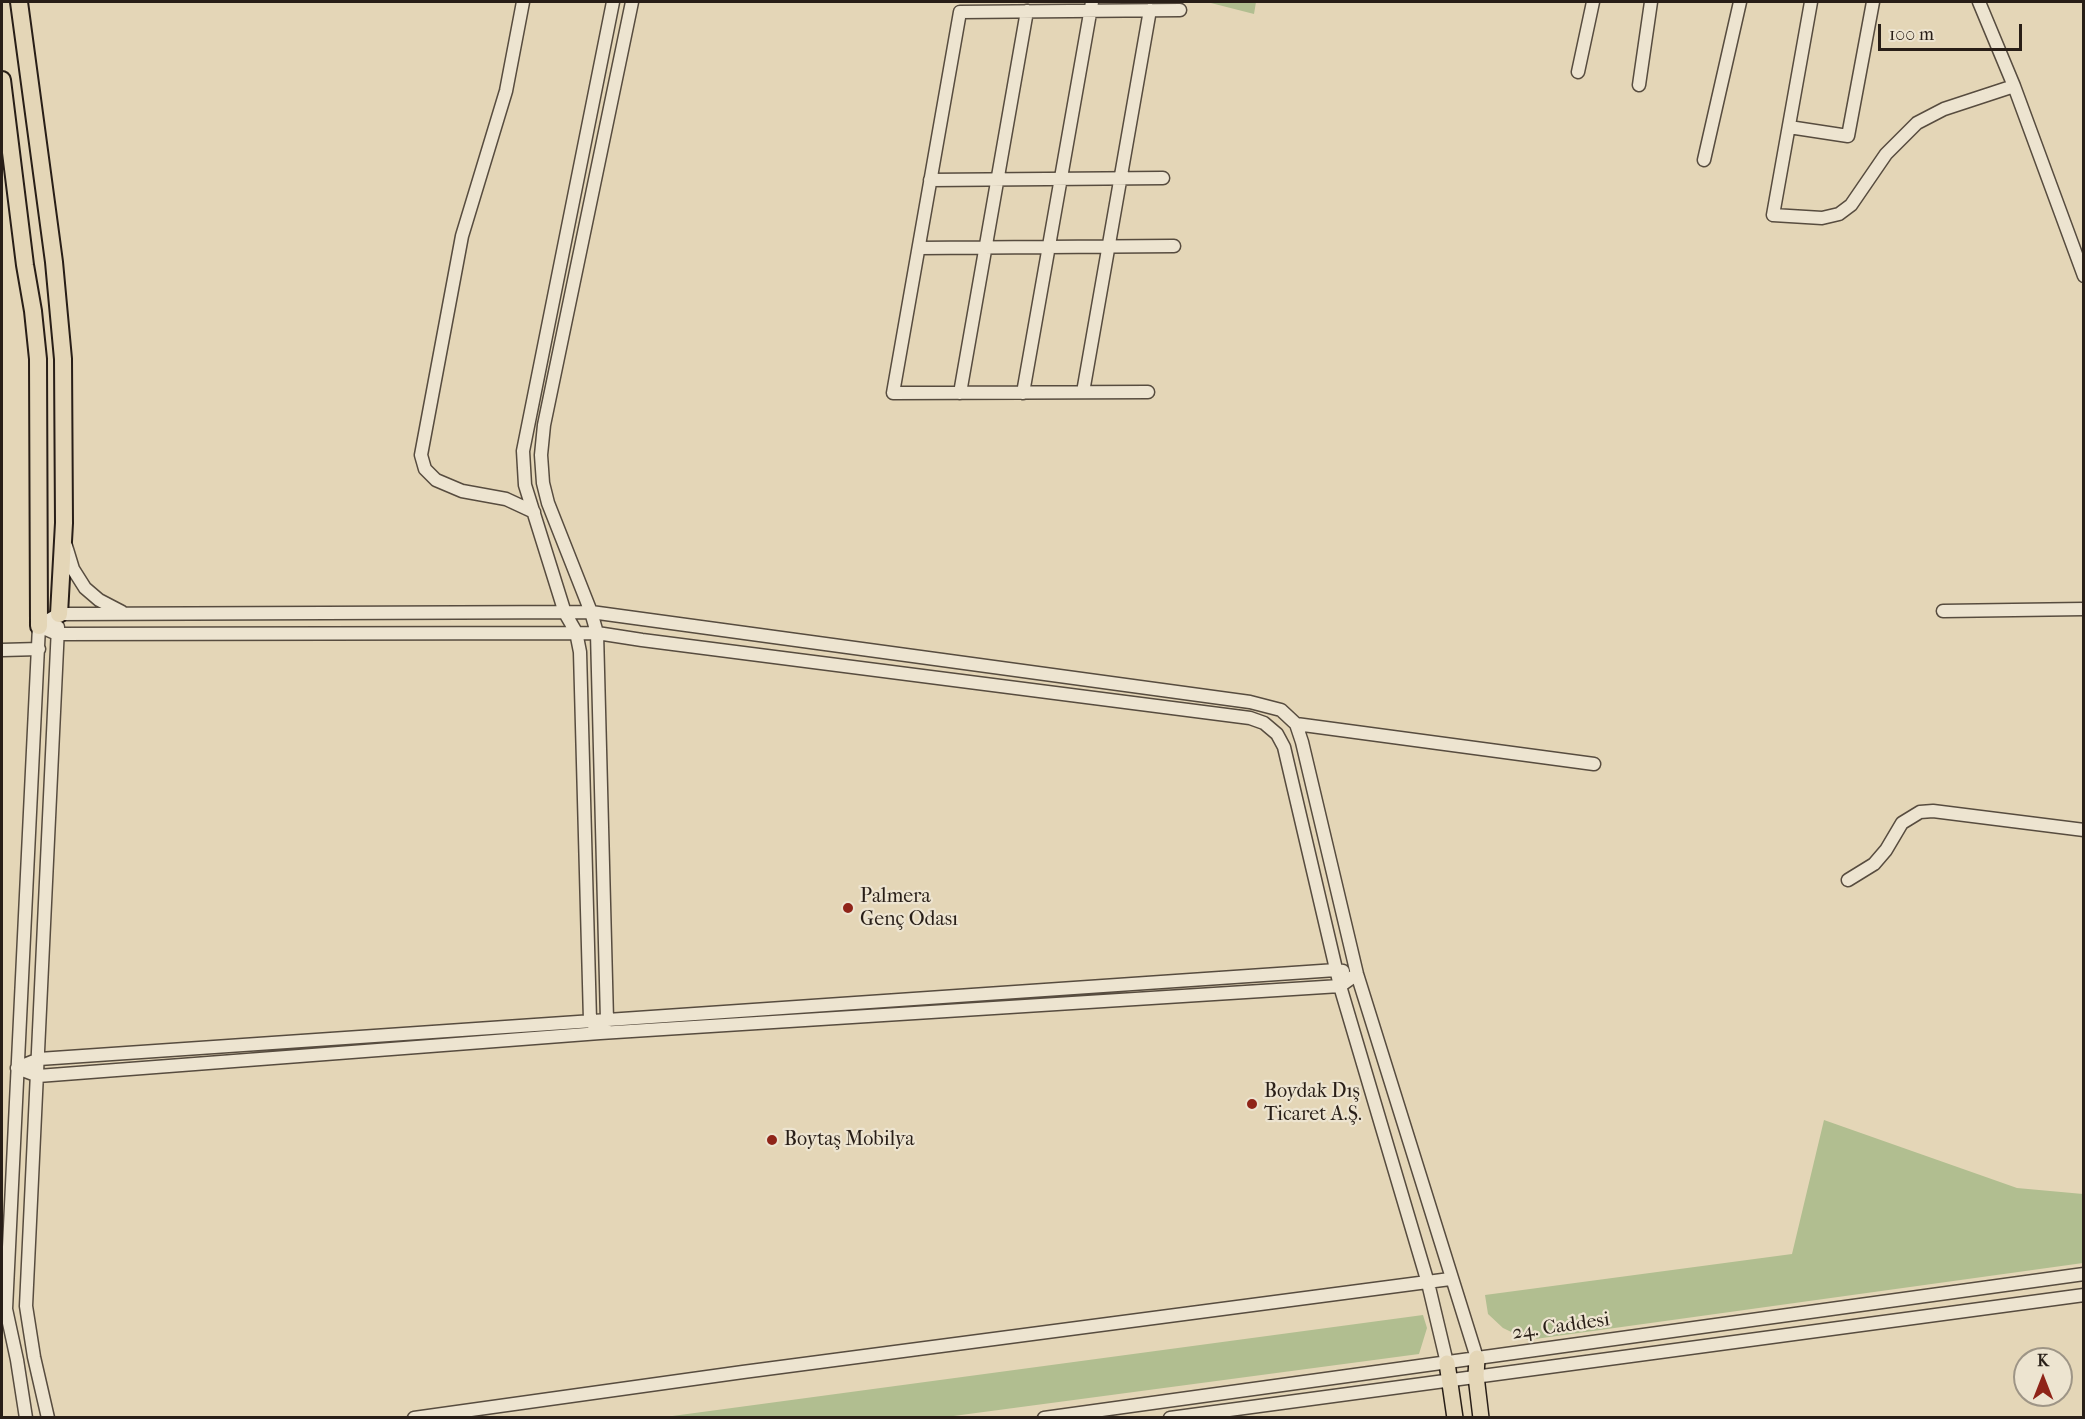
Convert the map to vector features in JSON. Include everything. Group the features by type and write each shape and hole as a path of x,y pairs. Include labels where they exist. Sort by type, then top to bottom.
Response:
{"highway":[{"path":"19,2 54,262 63,359 63,523 59,614"},
{"path":"2,80 38,359 39,626"}],"main road":[{"path":"1477,1359 1476,1376 1481,1418"},
{"path":"1447,1363 1455,1418"}],"street":[{"path":"523,2 506,91 462,236 421,455 424,470 436,480 462,491 506,499 534,512"},
{"path":"600,1033 590,1020 580,652 576,632 565,613 524,475 524,438 614,2"},
{"path":"600,1033 607,1020 597,633 548,503 541,469 541,445 632,2"},
{"path":"1578,72 1593,2"},
{"path":"1639,85 1651,2"},
{"path":"1704,160 1740,2"},
{"path":"1811,2 1773,215 1828,218 1839,214 1851,205 1886,154 1917,123 1944,108 2014,86"},
{"path":"1789,127 1848,136 1873,2"},
{"path":"1982,4 2084,276"},
{"path":"1023,393 1091,6"},
{"path":"1148,392 893,393 960,12 1027,11 1091,6 1180,10"},
{"path":"1083,392 1150,10"},
{"path":"960,393 1027,11"},
{"path":"930,180 1163,178"},
{"path":"919,248 1174,246"},
{"path":"63,523 68,555 81,583 99,600 126,613"},
{"path":"1943,611 2084,609"},
{"path":"39,626 59,614 591,612 1267,705 1281,710 1296,724 1305,753 1357,974 1450,1279 1477,1359"},
{"path":"48,1418 34,1357 26,1306 59,614"},
{"path":"39,626 57,634 597,633 1250,718 1264,723 1277,734 1284,747 1340,986 1428,1283 1447,1363"},
{"path":"26,1418 6,1309 39,626"},
{"path":"2,650 39,649"},
{"path":"1296,724 1594,764"},
{"path":"1848,880 1874,864 1886,850 1902,823 1920,813 1933,811 2084,830"},
{"path":"17,1068 39,1059 590,1020 1336,970 1357,974"},
{"path":"17,1068 38,1076 600,1033 1340,986 1357,974"},
{"name":"24. Caddesi","path":"1044,1418 2084,1274"},
{"path":"414,1418 743,1372 1450,1279"},
{"name":"24. Caddesi","path":"1170,1418 2084,1294"}],"green space":[{"path":"1207,2 1256,2 1254,14"},
{"path":"1824,1120 2017,1188 2083,1194 2083,1263 1528,1340 1503,1328 1488,1314 1485,1295 1792,1254"},
{"path":"1423,1315 1427,1328 1419,1354 946,1417 665,1417"}],"place":[{"name":"Palmera Genç Odası","path":"848,908"},
{"name":"Boydak Dış Ticaret A.Ş.","path":"1252,1104"},
{"name":"Boytaş Mobilya","path":"772,1140"}]}
